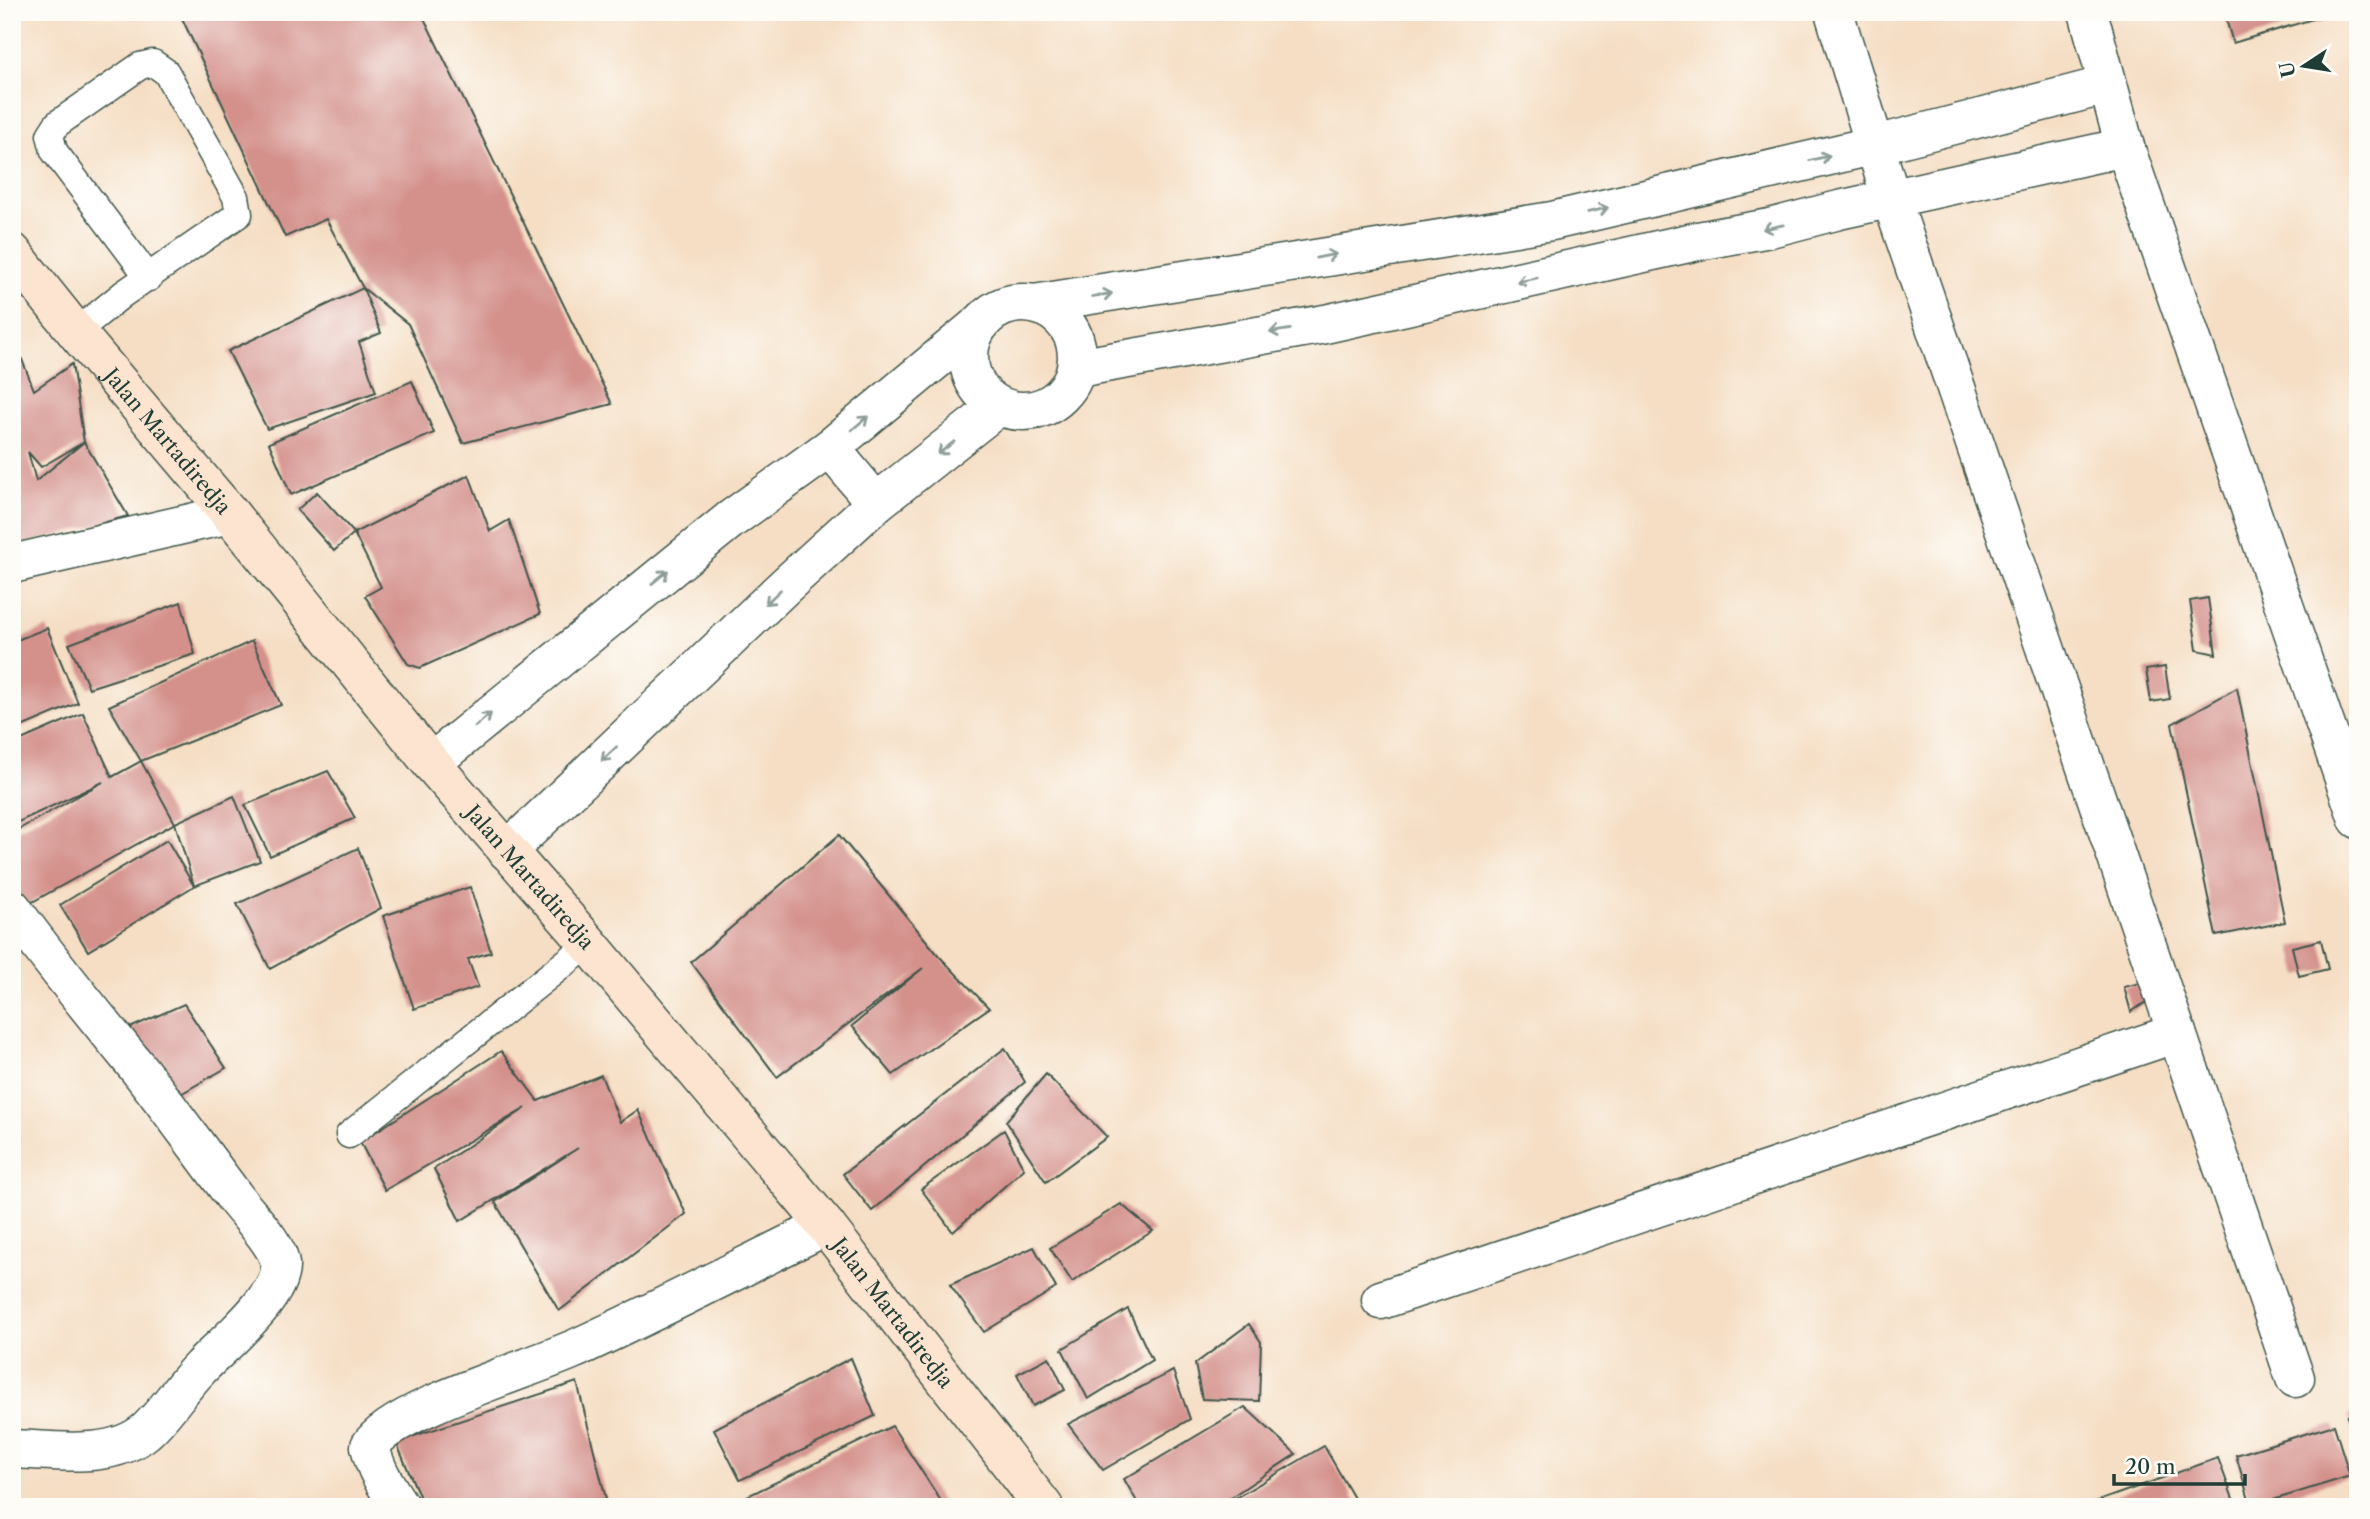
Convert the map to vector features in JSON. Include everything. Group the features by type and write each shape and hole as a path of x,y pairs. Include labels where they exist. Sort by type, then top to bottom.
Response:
{"main road":[{"name":"Jalan Martadiredja","path":"12,252 230,514 430,763 589,944 826,1226 1044,1507"}],"street":[{"path":"1834,12 1891,198 2295,1378"},
{"path":"2088,12 2125,147 2358,818"},
{"path":"430,763 730,520 830,447 983,321 1006,306 1034,304 1552,221 1876,145 2107,85"},
{"path":"1077,368 1325,324 1770,228 1891,198 2125,147"},
{"path":"1552,221 1564,271"},
{"path":"983,321 971,346 970,361 978,388 999,406 1013,411 1041,409 1064,393 1072,381 1077,368 1077,354 1069,327 1048,309 1034,304"},
{"path":"507,850 876,503 999,406"},
{"path":"830,447 876,503"},
{"path":"12,564 230,514"},
{"path":"12,908 174,1115 255,1225 273,1244 280,1264 277,1282 266,1300 181,1387 164,1412 135,1439 104,1450 12,1449"},
{"path":"1381,1300 2177,1033"},
{"path":"400,1507 377,1472 372,1455 370,1446 380,1434 442,1401 580,1347 826,1226"}],"lane":[{"path":"76,332 123,295 149,278 239,214 236,197 166,72 153,63 140,66 57,124 50,135 54,151 149,278"},
{"path":"349,1135 589,944"}],"building":[{"path":"179,12 421,12 612,404 463,443 408,324 363,288 326,219 285,237"},
{"path":"2224,12 2333,12 2333,13 2233,43"},
{"path":"363,288 381,333 359,342 376,392 267,429 228,351"},
{"path":"12,334 34,390 72,364 84,442 128,516 12,548","holes":["84,442 36,481 28,452 41,467"]},
{"path":"412,381 434,433 291,495 269,443"},
{"path":"469,475 490,531 509,520 540,614 420,668 408,664 365,596 381,587 354,533"},
{"path":"317,492 354,533 334,551 297,510"},
{"path":"2208,598 2216,654 2197,650 2190,601"},
{"path":"181,602 195,654 89,688 69,644"},
{"path":"47,628 78,703 12,731 12,642"},
{"path":"252,641 281,705 141,761 109,706"},
{"path":"2165,667 2170,699 2151,702 2146,670"},
{"path":"2237,688 2285,922 2216,936 2172,724"},
{"path":"83,713 112,777 141,761 175,823 16,911 12,905 12,833 103,782 12,825 12,744"},
{"path":"328,771 355,818 270,856 245,805"},
{"path":"234,796 260,861 194,886 175,823"},
{"path":"839,835 939,956 989,1008 893,1075 852,1026 923,968 777,1077 691,962"},
{"path":"167,840 194,886 88,951 60,905"},
{"path":"358,848 381,908 270,969 237,904"},
{"path":"470,887 491,952 468,959 478,987 414,1009 383,916"},
{"path":"2321,940 2328,969 2299,976 2292,947"},
{"path":"2145,982 2149,1000 2131,1012 2124,987"},
{"path":"184,1004 226,1068 177,1096 114,1035"},
{"path":"1005,1048 1025,1082 872,1211 843,1174"},
{"path":"501,1051 538,1101 601,1075 620,1122 638,1110 686,1214 559,1311 495,1202 578,1148 460,1221 434,1169 526,1108 385,1190 360,1142"},
{"path":"1046,1074 1107,1137 1046,1182 1006,1121"},
{"path":"1004,1130 1024,1169 953,1232 921,1189"},
{"path":"1121,1204 1153,1231 1072,1282 1050,1248"},
{"path":"1034,1247 1056,1288 984,1332 950,1285"},
{"path":"1128,1309 1152,1360 1088,1399 1062,1349"},
{"path":"1249,1324 1261,1342 1259,1401 1202,1399 1195,1364"},
{"path":"1049,1357 1065,1390 1033,1406 1017,1374"},
{"path":"851,1358 875,1416 740,1480 714,1429"},
{"path":"1173,1371 1190,1419 1103,1470 1068,1424"},
{"path":"577,1382 608,1507 424,1507 396,1442"},
{"path":"1245,1407 1296,1454 1216,1507 1140,1507 1124,1479"},
{"path":"2358,1413 2358,1443 2357,1443 2348,1416"},
{"path":"2334,1425 2350,1476 2251,1507 2236,1455"},
{"path":"892,1426 945,1507 725,1507"},
{"path":"1324,1446 1359,1507 1220,1507"},
{"path":"2218,1458 2236,1507 2084,1507 2084,1506"}]}
